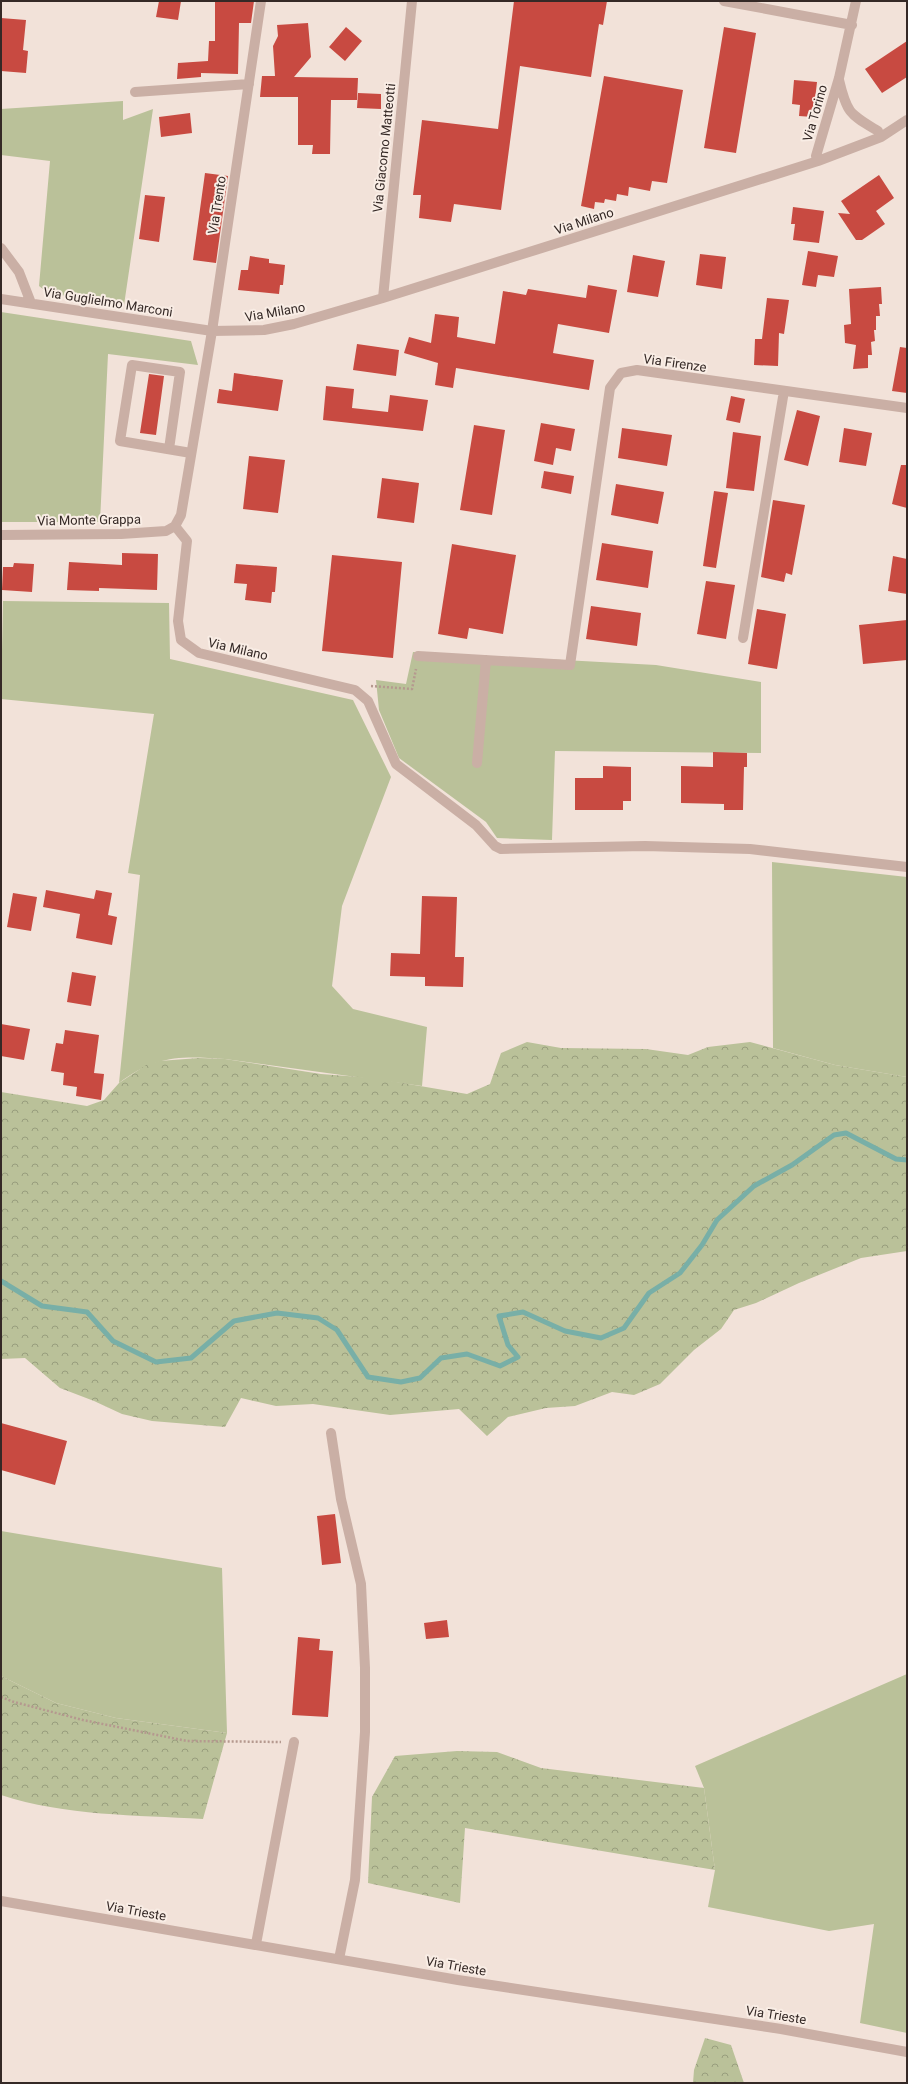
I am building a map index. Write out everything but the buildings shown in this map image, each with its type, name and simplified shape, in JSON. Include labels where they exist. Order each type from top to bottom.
[{"type":"street","name":"Via Trento","points":[[212,331],[262,1]]},
{"type":"street","name":"Via Giacomo Matteotti","points":[[383,298],[412,1]]},
{"type":"street","points":[[724,1],[852,25]]},
{"type":"street","name":"Via Torino","points":[[816,156],[839,78],[852,25],[856,1]]},
{"type":"street","name":"Via Torino","points":[[839,78],[844,100],[852,116],[878,131]]},
{"type":"street","points":[[135,92],[249,84]]},
{"type":"street","name":"Via Milano","points":[[798,166],[816,156],[906,121]]},
{"type":"street","name":"Via Milano","points":[[212,331],[264,330],[294,324],[383,298],[856,147],[881,137],[906,121]]},
{"type":"street","points":[[1,248],[19,272],[30,303]]},
{"type":"street","name":"Via Guglielmo Marconi","points":[[1,299],[212,331]]},
{"type":"street","points":[[175,526],[181,515],[212,331]]},
{"type":"street","points":[[168,449],[180,372],[132,365],[120,442],[191,453]]},
{"type":"street","name":"Via Firenze","points":[[486,660],[570,665],[610,388],[621,373],[637,370],[907,408]]},
{"type":"street","points":[[743,638],[784,391]]},
{"type":"street","name":"Via Milano","points":[[175,526],[188,541],[178,621],[181,640],[199,653],[355,690]]},
{"type":"street","name":"Via Monte Grappa","points":[[1,535],[121,534],[166,531],[175,526]]},
{"type":"street","points":[[418,656],[486,660],[477,763]]},
{"type":"street","points":[[355,690],[368,701],[396,764],[476,825],[495,846],[501,849],[645,846],[750,849],[907,867]]},
{"type":"street","points":[[331,1433],[341,1499],[361,1584],[365,1668],[365,1732],[355,1880],[339,1959]]},
{"type":"street","points":[[256,1944],[294,1742]]},
{"type":"street","name":"Via Trieste","points":[[1,1901],[458,1980],[781,2029],[907,2052]]},
{"type":"path","points":[[355,690],[374,685],[412,688],[418,656]]},
{"type":"path","points":[[1,1697],[14,1702],[83,1720],[187,1741],[294,1742]]},
{"type":"green space","points":[[123,101],[123,120],[153,109],[124,305],[48,293],[39,286],[50,161],[1,155],[1,109]]},
{"type":"green space","points":[[1,312],[191,341],[198,365],[108,354],[100,522],[1,522]]},
{"type":"green space","points":[[3,601],[169,603],[170,659],[353,700],[391,777],[342,906],[332,986],[353,1009],[427,1027],[422,1086],[225,1059],[195,1058],[169,1059],[157,1062],[132,1074],[119,1083],[140,875],[128,873],[154,714],[1,699]]},
{"type":"green space","points":[[413,652],[656,665],[761,682],[761,753],[555,751],[552,840],[497,838],[486,822],[399,758],[379,710],[376,680],[406,684]]},
{"type":"green space","points":[[772,862],[907,877],[907,1077],[835,1065],[773,1048]]},
{"type":"green space","points":[[527,1042],[561,1048],[646,1049],[688,1055],[708,1047],[750,1042],[835,1065],[907,1077],[907,1251],[861,1258],[799,1283],[756,1303],[734,1310],[721,1329],[694,1350],[660,1384],[634,1395],[612,1392],[575,1406],[546,1408],[508,1417],[487,1436],[459,1409],[390,1415],[313,1404],[276,1406],[241,1398],[225,1427],[152,1421],[122,1414],[60,1388],[25,1358],[1,1359],[1,1092],[87,1106],[104,1100],[119,1083],[146,1065],[159,1061],[199,1058],[225,1059],[321,1074],[373,1078],[467,1094],[490,1084],[501,1053]]},
{"type":"green space","points":[[1,1531],[222,1568],[227,1733],[116,1718],[56,1703],[1,1676]]},
{"type":"green space","points":[[907,1674],[907,2033],[860,2023],[874,1924],[829,1931],[708,1907],[715,1870],[704,1788],[695,1766]]},
{"type":"green space","points":[[1,1676],[56,1703],[116,1718],[227,1733],[203,1819],[75,1811],[25,1802],[1,1795]]},
{"type":"green space","points":[[457,1751],[497,1752],[541,1768],[704,1788],[715,1870],[465,1828],[460,1903],[368,1883],[372,1797],[395,1756]]},
{"type":"green space","points":[[705,2038],[731,2045],[744,2083],[693,2083],[694,2070]]},
{"type":"waterway","points":[[1,1281],[42,1306],[87,1312],[113,1341],[156,1362],[191,1358],[234,1321],[277,1313],[318,1318],[337,1330],[368,1377],[401,1382],[420,1378],[441,1358],[467,1354],[500,1366],[518,1357],[508,1345],[499,1316],[523,1312],[565,1331],[601,1338],[624,1328],[649,1293],[680,1273],[702,1245],[717,1220],[754,1186],[792,1165],[834,1135],[846,1133],[896,1159],[907,1160]]}]
